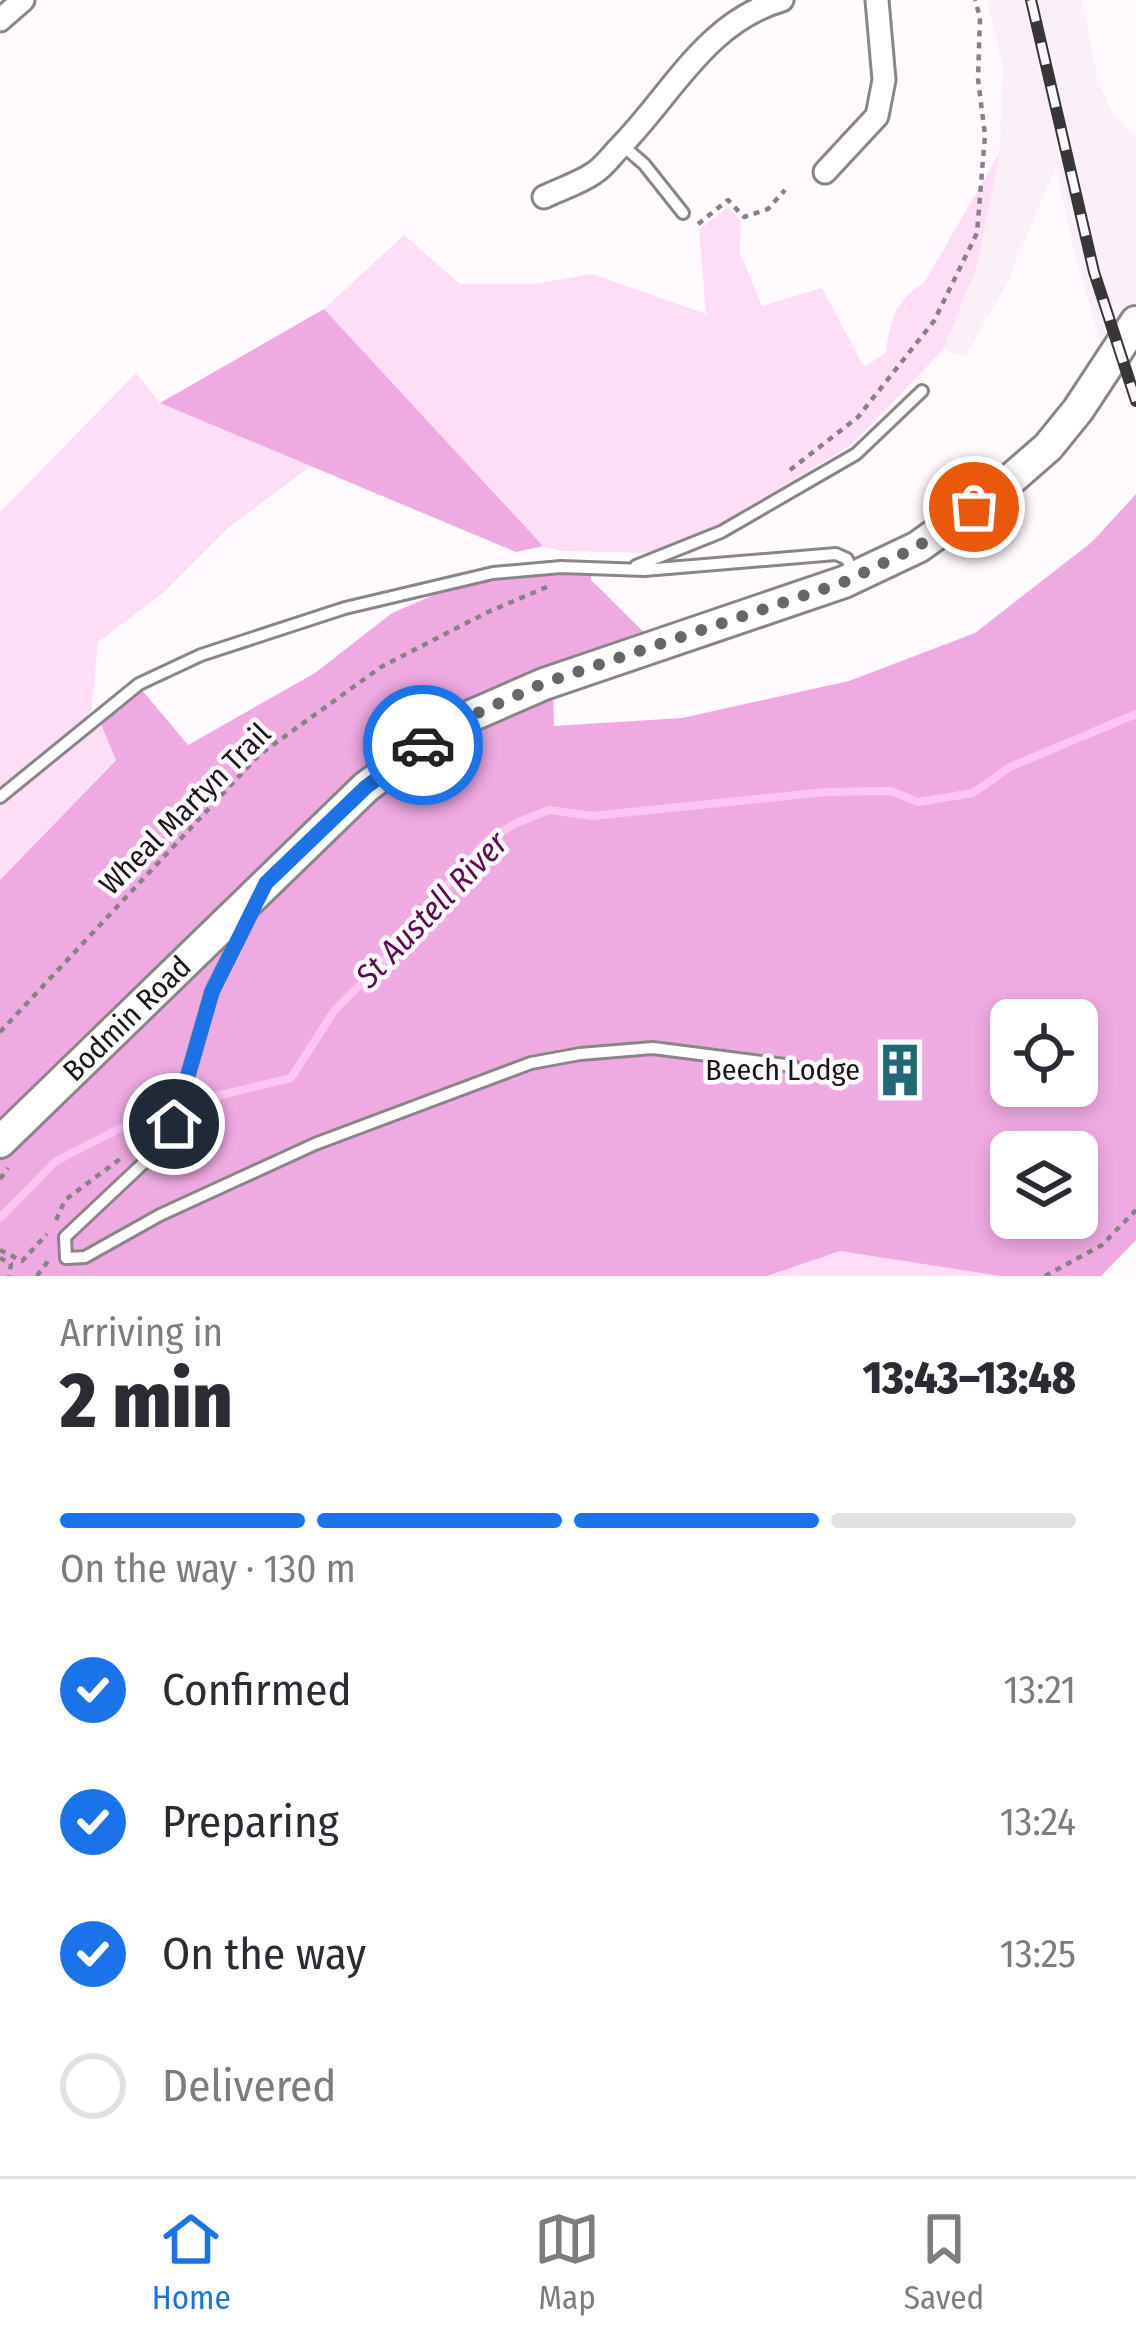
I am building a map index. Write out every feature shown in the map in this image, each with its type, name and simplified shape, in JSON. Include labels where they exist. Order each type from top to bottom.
[{"type":"main road","name":"Bodmin Road","points":[[6,1153],[266,883],[366,787],[451,725],[544,683],[854,577],[917,547],[1002,488],[1048,447],[1136,322]]},
{"type":"street","points":[[0,20],[23,0]]},
{"type":"street","points":[[544,196],[595,173],[688,63],[725,28],[761,6],[782,0]]},
{"type":"street","points":[[825,172],[878,116],[884,80],[877,0]]},
{"type":"lane","points":[[622,145],[644,164],[683,213]]},
{"type":"lane","points":[[630,569],[721,532],[856,454],[922,391]]},
{"type":"lane","points":[[0,797],[140,684],[201,656],[345,608],[493,573],[561,567],[630,569],[836,554],[847,560],[854,577]]},
{"type":"lane","points":[[266,883],[212,992],[174,1124],[151,1156],[65,1238],[66,1258],[85,1257],[160,1215],[316,1144],[531,1064],[653,1048],[793,1066]]},
{"type":"path","points":[[784,474],[858,417],[934,322],[976,233],[985,135],[978,79],[980,17],[975,0]]},
{"type":"path","points":[[698,224],[728,200],[744,218],[768,209],[785,190]]},
{"type":"path","name":"Wheal Martyn Trail","points":[[0,1032],[259,755],[381,667],[488,612]]},
{"type":"path","points":[[0,1179],[6,1153]]},
{"type":"path","points":[[1045,1276],[1102,1245],[1136,1210]]},
{"type":"path","points":[[0,1258],[11,1264],[9,1276]]},
{"type":"shaded area","points":[[987,0],[1082,0],[1099,84],[1111,110],[1136,138],[1136,310],[1102,348],[1056,167],[1006,285],[965,356],[943,350],[977,266],[1000,152],[1002,64]]},
{"type":"shaded area","points":[[1000,152],[977,266],[943,350],[850,446],[723,522],[655,553],[562,551],[543,546],[324,309],[404,235],[460,284],[535,284],[592,274],[706,314],[699,230],[728,207],[741,222],[740,253],[762,306],[822,288],[864,367],[886,353],[896,312],[924,283]]},
{"type":"shaded area","points":[[324,309],[543,546],[516,552],[160,403]]},
{"type":"shaded area","points":[[136,373],[160,403],[311,466],[229,527],[163,593],[98,642],[91,716],[0,789],[0,512]]},
{"type":"shaded area","points":[[1136,494],[1136,1240],[1101,1276],[1000,1276],[840,1251],[767,1276],[0,1276],[0,880],[116,760],[97,715],[136,683],[188,745],[315,673],[392,613],[496,568],[592,563],[591,580],[660,648],[553,685],[554,726],[682,718],[849,681],[975,633],[1092,542]]},
{"type":"shaded area","points":[[97,715],[116,759],[0,880],[0,805]]},
{"type":"shaded area","points":[[840,1251],[1000,1276],[767,1276]]},
{"type":"waterway","name":"St Austell River","points":[[0,1218],[56,1161],[125,1126],[192,1102],[291,1078],[334,1011],[410,934],[487,841],[514,824],[549,810],[592,816],[826,792],[891,791],[918,802],[973,793],[1010,767],[1136,714]]},
{"type":"railway","points":[[1031,0],[1094,272],[1136,401]]},
{"type":"way so far","points":[[423,745],[451,725],[544,683],[844,582],[917,547],[974,507]]},
{"type":"place","name":"Beech Lodge","points":[[900,1070]]},
{"type":"route","points":[[174,1124],[212,992],[266,883],[366,787],[423,745]]}]
